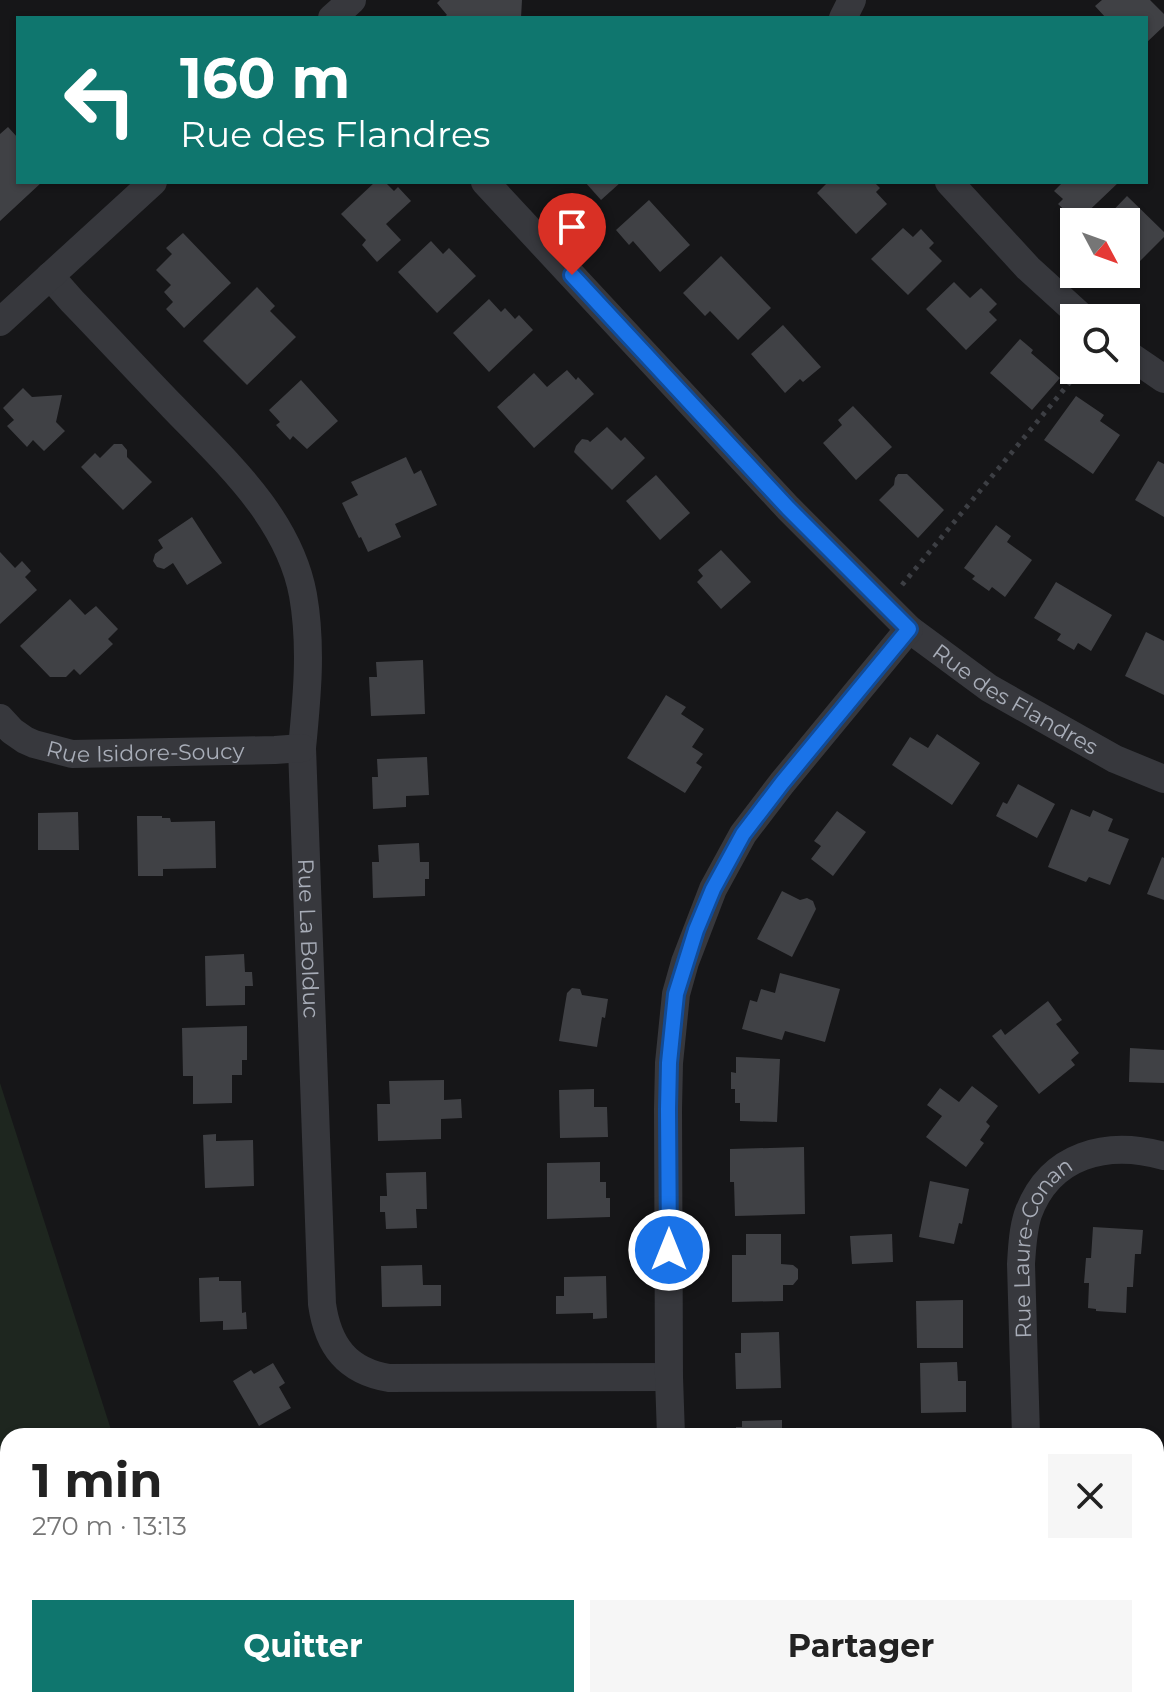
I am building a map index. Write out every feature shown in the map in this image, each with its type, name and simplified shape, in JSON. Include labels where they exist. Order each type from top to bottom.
[{"type":"street","points":[[317,0],[330,16]]},
{"type":"street","points":[[334,16],[352,0]]},
{"type":"street","points":[[0,322],[151,184]]},
{"type":"street","name":"Rue des Flandres","points":[[487,184],[788,508],[909,629],[989,688],[1115,759],[1164,779]]},
{"type":"street","points":[[951,184],[1028,268],[1068,304]]},
{"type":"street","name":"Rue La Bolduc","points":[[50,276],[239,475],[283,539],[303,593],[309,665],[302,748],[322,1304],[324,1321],[340,1354],[372,1375],[389,1378],[669,1377]]},
{"type":"street","points":[[1140,363],[1164,379]]},
{"type":"street","points":[[671,1428],[669,1063],[676,994],[685,962],[713,889],[743,834],[909,629]]},
{"type":"street","name":"Rue Isidore-Soucy","points":[[0,718],[25,740],[72,754],[302,748]]},
{"type":"street","name":"Rue Laure-Conan","points":[[1026,1428],[1021,1264],[1027,1217],[1036,1196],[1052,1176],[1070,1161],[1093,1152],[1122,1148],[1164,1156]]},
{"type":"path","points":[[886,606],[1068,384]]},
{"type":"shaded area","points":[[0,1083],[110,1428],[0,1428]]},
{"type":"building","points":[[440,0],[522,0],[521,16],[446,16],[437,3]]},
{"type":"building","points":[[1102,0],[1150,0],[1164,14],[1164,26],[1148,41],[1148,16],[1104,16],[1095,6]]},
{"type":"building","points":[[8,127],[16,136],[16,184],[40,184],[0,221],[0,134]]},
{"type":"building","points":[[373,184],[387,184],[394,191],[398,187],[411,201],[386,224],[401,240],[377,262],[362,245],[366,240],[341,214]]},
{"type":"building","points":[[587,184],[619,184],[601,200]]},
{"type":"building","points":[[826,184],[876,184],[880,188],[876,192],[887,204],[856,234],[817,193]]},
{"type":"building","points":[[1061,184],[1117,184],[1092,208],[1062,208],[1058,204],[1063,199],[1054,191]]},
{"type":"building","points":[[1127,196],[1139,208],[1115,208]]},
{"type":"building","points":[[649,200],[690,245],[660,272],[633,241],[629,245],[616,230]]},
{"type":"building","points":[[1140,209],[1164,232],[1164,237],[1140,261]]},
{"type":"building","points":[[903,228],[913,237],[921,229],[934,243],[929,248],[942,261],[908,295],[871,259]]},
{"type":"building","points":[[183,233],[231,283],[184,328],[166,309],[173,302],[164,292],[171,285],[156,270],[172,254],[166,248]]},
{"type":"building","points":[[431,241],[443,254],[449,248],[476,276],[437,313],[398,272]]},
{"type":"building","points":[[721,256],[771,308],[738,340],[710,311],[705,316],[683,293]]},
{"type":"building","points":[[954,282],[970,298],[981,288],[997,304],[989,312],[997,320],[966,350],[926,309]]},
{"type":"building","points":[[257,287],[275,306],[270,311],[296,337],[247,385],[203,341]]},
{"type":"building","points":[[489,299],[501,312],[505,308],[515,319],[519,315],[533,330],[489,372],[453,333]]},
{"type":"building","points":[[783,325],[821,367],[803,382],[800,379],[785,393],[751,354]]},
{"type":"building","points":[[1020,339],[1060,378],[1032,410],[990,373]]},
{"type":"building","points":[[567,370],[594,394],[534,448],[497,407],[534,373],[547,387]]},
{"type":"building","points":[[301,380],[338,421],[307,449],[293,436],[290,440],[276,425],[280,422],[269,410]]},
{"type":"building","points":[[23,388],[32,397],[62,395],[56,422],[65,431],[44,451],[33,440],[27,447],[7,426],[14,420],[3,408]]},
{"type":"building","points":[[1076,396],[1104,415],[1100,421],[1120,435],[1093,474],[1044,440]]},
{"type":"building","points":[[853,406],[892,447],[856,480],[823,443],[842,425],[838,420]]},
{"type":"building","points":[[607,427],[621,441],[625,437],[645,458],[612,490],[574,452],[582,439],[590,442]]},
{"type":"building","points":[[114,444],[122,444],[127,450],[127,457],[152,482],[123,510],[81,467],[95,453],[100,458]]},
{"type":"building","points":[[406,457],[414,474],[421,470],[437,505],[395,524],[401,537],[368,552],[342,503],[358,495],[351,482]]},
{"type":"building","points":[[1158,461],[1164,464],[1164,517],[1135,500]]},
{"type":"building","points":[[898,474],[907,474],[944,510],[918,538],[879,500],[894,485]]},
{"type":"building","points":[[656,475],[690,513],[660,540],[626,501]]},
{"type":"building","points":[[192,517],[222,563],[187,585],[173,563],[164,569],[157,567],[153,561],[155,554],[163,548],[158,540]]},
{"type":"building","points":[[996,525],[1011,536],[1007,542],[1032,560],[1005,597],[992,587],[989,591],[972,579],[975,576],[964,568]]},
{"type":"building","points":[[721,550],[751,582],[721,609],[697,582],[703,576],[698,570]]},
{"type":"building","points":[[0,552],[15,568],[22,561],[31,571],[25,577],[37,590],[0,624]]},
{"type":"building","points":[[1056,582],[1112,615],[1091,651],[1078,643],[1074,650],[1057,640],[1061,634],[1034,618]]},
{"type":"building","points":[[70,599],[85,615],[96,606],[118,629],[108,639],[113,644],[80,675],[74,669],[66,677],[50,677],[20,646]]},
{"type":"building","points":[[1146,632],[1164,641],[1164,695],[1125,676]]},
{"type":"building","points":[[423,660],[425,714],[371,716],[369,677],[377,677],[376,662]]},
{"type":"building","points":[[666,695],[686,707],[681,714],[704,729],[692,747],[703,754],[696,763],[702,767],[685,793],[627,758]]},
{"type":"building","points":[[937,734],[980,763],[952,805],[892,765],[910,737],[928,748]]},
{"type":"building","points":[[427,757],[429,795],[406,796],[406,807],[373,809],[372,777],[378,777],[377,759]]},
{"type":"building","points":[[1018,784],[1055,804],[1037,838],[996,816]]},
{"type":"building","points":[[1071,809],[1090,817],[1093,810],[1113,819],[1108,831],[1129,839],[1110,885],[1089,877],[1086,882],[1048,867]]},
{"type":"building","points":[[837,811],[866,832],[833,876],[811,859],[821,846],[814,841]]},
{"type":"building","points":[[78,812],[79,850],[38,850],[38,813]]},
{"type":"building","points":[[137,816],[162,816],[170,818],[171,822],[215,821],[216,868],[163,869],[163,876],[138,876]]},
{"type":"building","points":[[419,843],[420,862],[429,862],[425,896],[373,898],[372,862],[379,862],[378,845]]},
{"type":"building","points":[[1164,858],[1164,900],[1147,894]]},
{"type":"building","points":[[782,891],[800,900],[807,898],[813,901],[816,909],[792,957],[757,939]]},
{"type":"building","points":[[244,954],[245,972],[252,972],[253,986],[245,986],[245,1005],[206,1006],[205,956]]},
{"type":"building","points":[[780,973],[840,989],[825,1042],[785,1031],[782,1040],[742,1029],[750,1000],[757,1002],[761,989],[775,993]]},
{"type":"building","points":[[572,988],[580,989],[582,995],[608,999],[597,1047],[559,1041],[567,993]]},
{"type":"building","points":[[1048,1001],[1062,1020],[1056,1024],[1079,1053],[1071,1060],[1075,1065],[1039,1094],[992,1036],[1001,1029],[1005,1035]]},
{"type":"building","points":[[247,1026],[247,1060],[242,1060],[242,1075],[232,1075],[232,1103],[193,1104],[193,1076],[183,1076],[182,1028]]},
{"type":"building","points":[[1130,1048],[1164,1050],[1164,1083],[1129,1082]]},
{"type":"building","points":[[736,1057],[780,1059],[777,1122],[740,1121],[740,1103],[735,1103],[735,1089],[731,1089],[731,1072],[736,1073]]},
{"type":"building","points":[[444,1080],[444,1100],[461,1099],[462,1118],[441,1119],[441,1139],[378,1141],[377,1104],[390,1104],[389,1081]]},
{"type":"building","points":[[972,1086],[998,1106],[986,1122],[990,1126],[980,1140],[984,1143],[966,1167],[926,1137],[942,1116],[927,1105],[940,1088],[959,1102]]},
{"type":"building","points":[[594,1089],[594,1107],[607,1107],[608,1137],[560,1138],[559,1090]]},
{"type":"building","points":[[216,1134],[216,1141],[253,1140],[254,1186],[205,1188],[203,1135]]},
{"type":"building","points":[[804,1147],[805,1214],[735,1216],[734,1182],[730,1182],[730,1149]]},
{"type":"building","points":[[600,1162],[600,1182],[606,1182],[610,1217],[547,1219],[547,1163]]},
{"type":"building","points":[[426,1172],[427,1209],[416,1209],[417,1228],[386,1229],[385,1212],[380,1212],[380,1196],[387,1196],[386,1173]]},
{"type":"building","points":[[930,1181],[969,1189],[962,1224],[959,1223],[954,1244],[919,1237]]},
{"type":"building","points":[[1093,1227],[1143,1230],[1141,1254],[1135,1254],[1133,1287],[1127,1287],[1126,1313],[1088,1308],[1089,1283],[1084,1283],[1086,1258],[1091,1258]]},
{"type":"building","points":[[746,1234],[781,1234],[781,1264],[793,1265],[798,1269],[798,1279],[793,1285],[783,1285],[783,1301],[732,1302],[732,1255],[746,1255]]},
{"type":"building","points":[[892,1234],[893,1262],[852,1264],[850,1236]]},
{"type":"building","points":[[422,1265],[423,1285],[441,1285],[441,1306],[382,1307],[381,1266]]},
{"type":"building","points":[[606,1276],[607,1318],[593,1319],[593,1313],[556,1314],[556,1296],[564,1296],[564,1277]]},
{"type":"building","points":[[219,1277],[219,1281],[241,1281],[242,1313],[246,1312],[247,1329],[223,1330],[223,1321],[200,1322],[199,1278]]},
{"type":"building","points":[[963,1300],[963,1348],[917,1348],[916,1301]]},
{"type":"building","points":[[779,1332],[781,1388],[736,1389],[735,1353],[741,1353],[741,1333]]},
{"type":"building","points":[[957,1362],[958,1381],[966,1381],[966,1412],[921,1413],[920,1363]]},
{"type":"building","points":[[273,1363],[285,1383],[279,1387],[291,1408],[259,1426],[233,1381],[251,1370],[254,1374]]},
{"type":"building","points":[[782,1420],[782,1428],[736,1428],[742,1427],[742,1421]]},
{"type":"route","points":[[572,275],[788,508],[909,629],[743,834],[713,889],[696,930],[676,994],[669,1063],[669,1250]]}]
